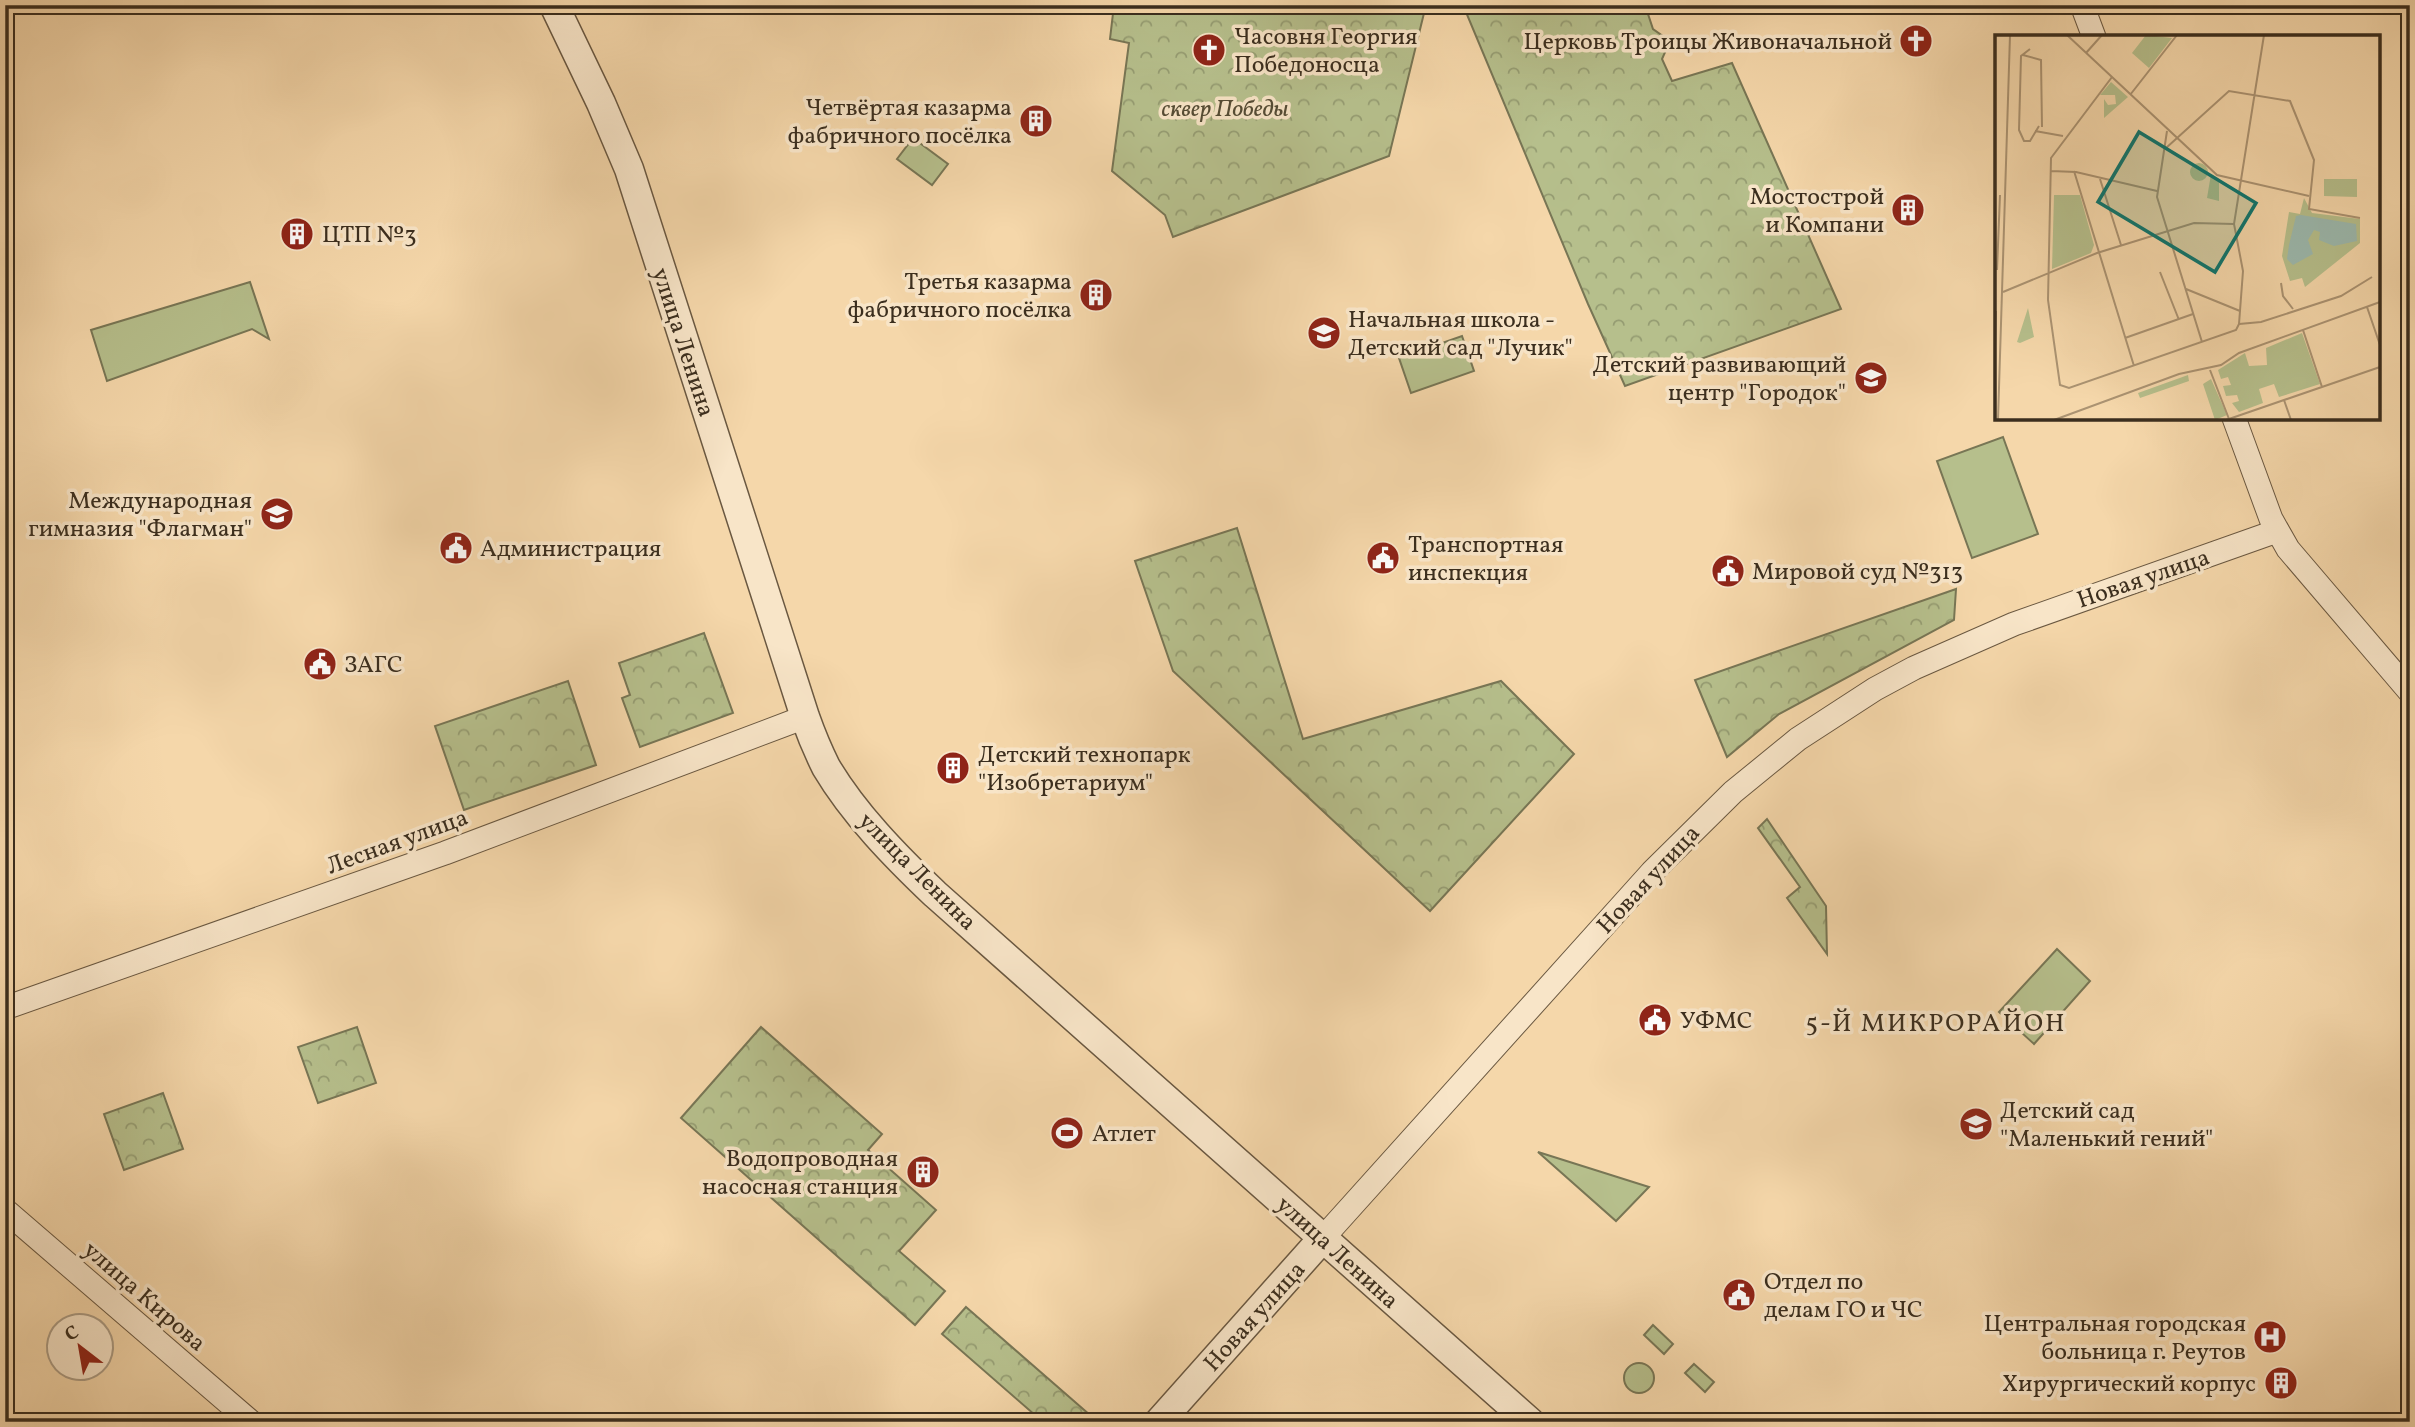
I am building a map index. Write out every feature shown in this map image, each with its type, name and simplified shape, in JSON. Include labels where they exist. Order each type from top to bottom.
[{"type":"street","name":"улица Ленина","points":[[554,5],[629,169],[805,717],[825,764],[839,786],[912,872],[1530,1422]]},
{"type":"street","points":[[2084,6],[2093,35]]},
{"type":"street","points":[[2235,420],[2277,531],[2288,549],[2410,692]]},
{"type":"street","name":"Новая улица","points":[[1159,1422],[1652,872],[1733,793],[1798,739],[1875,689],[1914,668],[2014,624],[2277,531]]},
{"type":"street","name":"Лесная улица","points":[[5,1008],[445,853],[805,717]]},
{"type":"street","name":"улица Кирова","points":[[5,1210],[251,1422]]},
{"type":"green space","name":"сквер Победы","points":[[1114,5],[1426,5],[1389,156],[1173,237],[1165,215],[1112,171],[1129,43],[1110,39]]},
{"type":"green space","points":[[1463,5],[1645,5],[1653,29],[1670,41],[1662,59],[1672,81],[1732,63],[1841,309],[1625,386]]},
{"type":"green space","points":[[913,138],[948,164],[932,185],[897,159]]},
{"type":"green space","points":[[250,282],[269,339],[252,329],[107,381],[91,330]]},
{"type":"green space","points":[[1462,336],[1474,371],[1411,393],[1399,358]]},
{"type":"green space","points":[[2003,437],[2038,534],[1972,558],[1937,461]]},
{"type":"green space","points":[[1237,528],[1303,739],[1501,681],[1574,754],[1430,911],[1173,671],[1135,561]]},
{"type":"green space","points":[[1956,589],[1954,620],[1779,714],[1727,757],[1695,680]]},
{"type":"green space","points":[[704,633],[733,713],[640,747],[622,698],[630,695],[619,663]]},
{"type":"green space","points":[[568,681],[596,765],[464,810],[435,726]]},
{"type":"green space","points":[[1767,819],[1826,906],[1827,954],[1787,898],[1800,887],[1758,828]]},
{"type":"green space","points":[[2057,949],[2090,981],[2034,1044],[1999,1012]]},
{"type":"green space","points":[[357,1027],[376,1083],[318,1103],[298,1047]]},
{"type":"green space","points":[[761,1027],[882,1134],[868,1150],[936,1210],[899,1251],[945,1291],[915,1325],[681,1118]]},
{"type":"green space","points":[[163,1093],[183,1149],[124,1170],[104,1114]]},
{"type":"green space","points":[[1538,1152],[1649,1187],[1616,1221]]},
{"type":"green space","points":[[966,1307],[1098,1422],[1043,1422],[942,1334]]},
{"type":"green space","points":[[1653,1325],[1673,1344],[1664,1354],[1644,1335]]},
{"type":"green space","points":[[1639,1363],[1650,1367],[1654,1378],[1650,1389],[1639,1393],[1628,1389],[1624,1378],[1628,1367]]},
{"type":"green space","points":[[1694,1364],[1714,1382],[1705,1392],[1685,1373]]},
{"type":"place","name":"Церковь Троицы Живоначальной","points":[[1916,41]]},
{"type":"place","name":"Часовня Георгия Победоносца","points":[[1209,50]]},
{"type":"place","name":"Четвёртая казарма фабричного посёлка","points":[[1036,121]]},
{"type":"place","name":"Мостострой и Компани","points":[[1908,210]]},
{"type":"place","name":"ЦТП №3","points":[[297,234]]},
{"type":"place","name":"Третья казарма фабричного посёлка","points":[[1096,295]]},
{"type":"place","name":"Начальная школа - Детский сад \"Лучик\"","points":[[1324,333]]},
{"type":"place","name":"Детский развивающий центр \"Городок\"","points":[[1871,378]]},
{"type":"place","name":"Международная гимназия \"Флагман\"","points":[[277,514]]},
{"type":"place","name":"Администрация","points":[[456,548]]},
{"type":"place","name":"Транспортная инспекция","points":[[1383,558]]},
{"type":"place","name":"Мировой суд №313","points":[[1728,571]]},
{"type":"place","name":"ЗАГС","points":[[320,664]]},
{"type":"place","name":"Детский технопарк \"Изобретариум\"","points":[[953,768]]},
{"type":"place","name":"УФМС","points":[[1655,1020]]},
{"type":"place","name":"Детский сад \"Маленький гений\"","points":[[1976,1124]]},
{"type":"place","name":"Атлет","points":[[1067,1133]]},
{"type":"place","name":"Водопроводная насосная станция","points":[[923,1172]]},
{"type":"place","name":"Отдел по делам ГО и ЧС","points":[[1739,1295]]},
{"type":"place","name":"Центральная городская больница г. Реутов","points":[[2270,1337]]},
{"type":"place","name":"Хирургический корпус","points":[[2281,1383]]},
{"type":"district","name":"5-Й МИКРОРАЙОН","points":[[1936,1022]]}]
